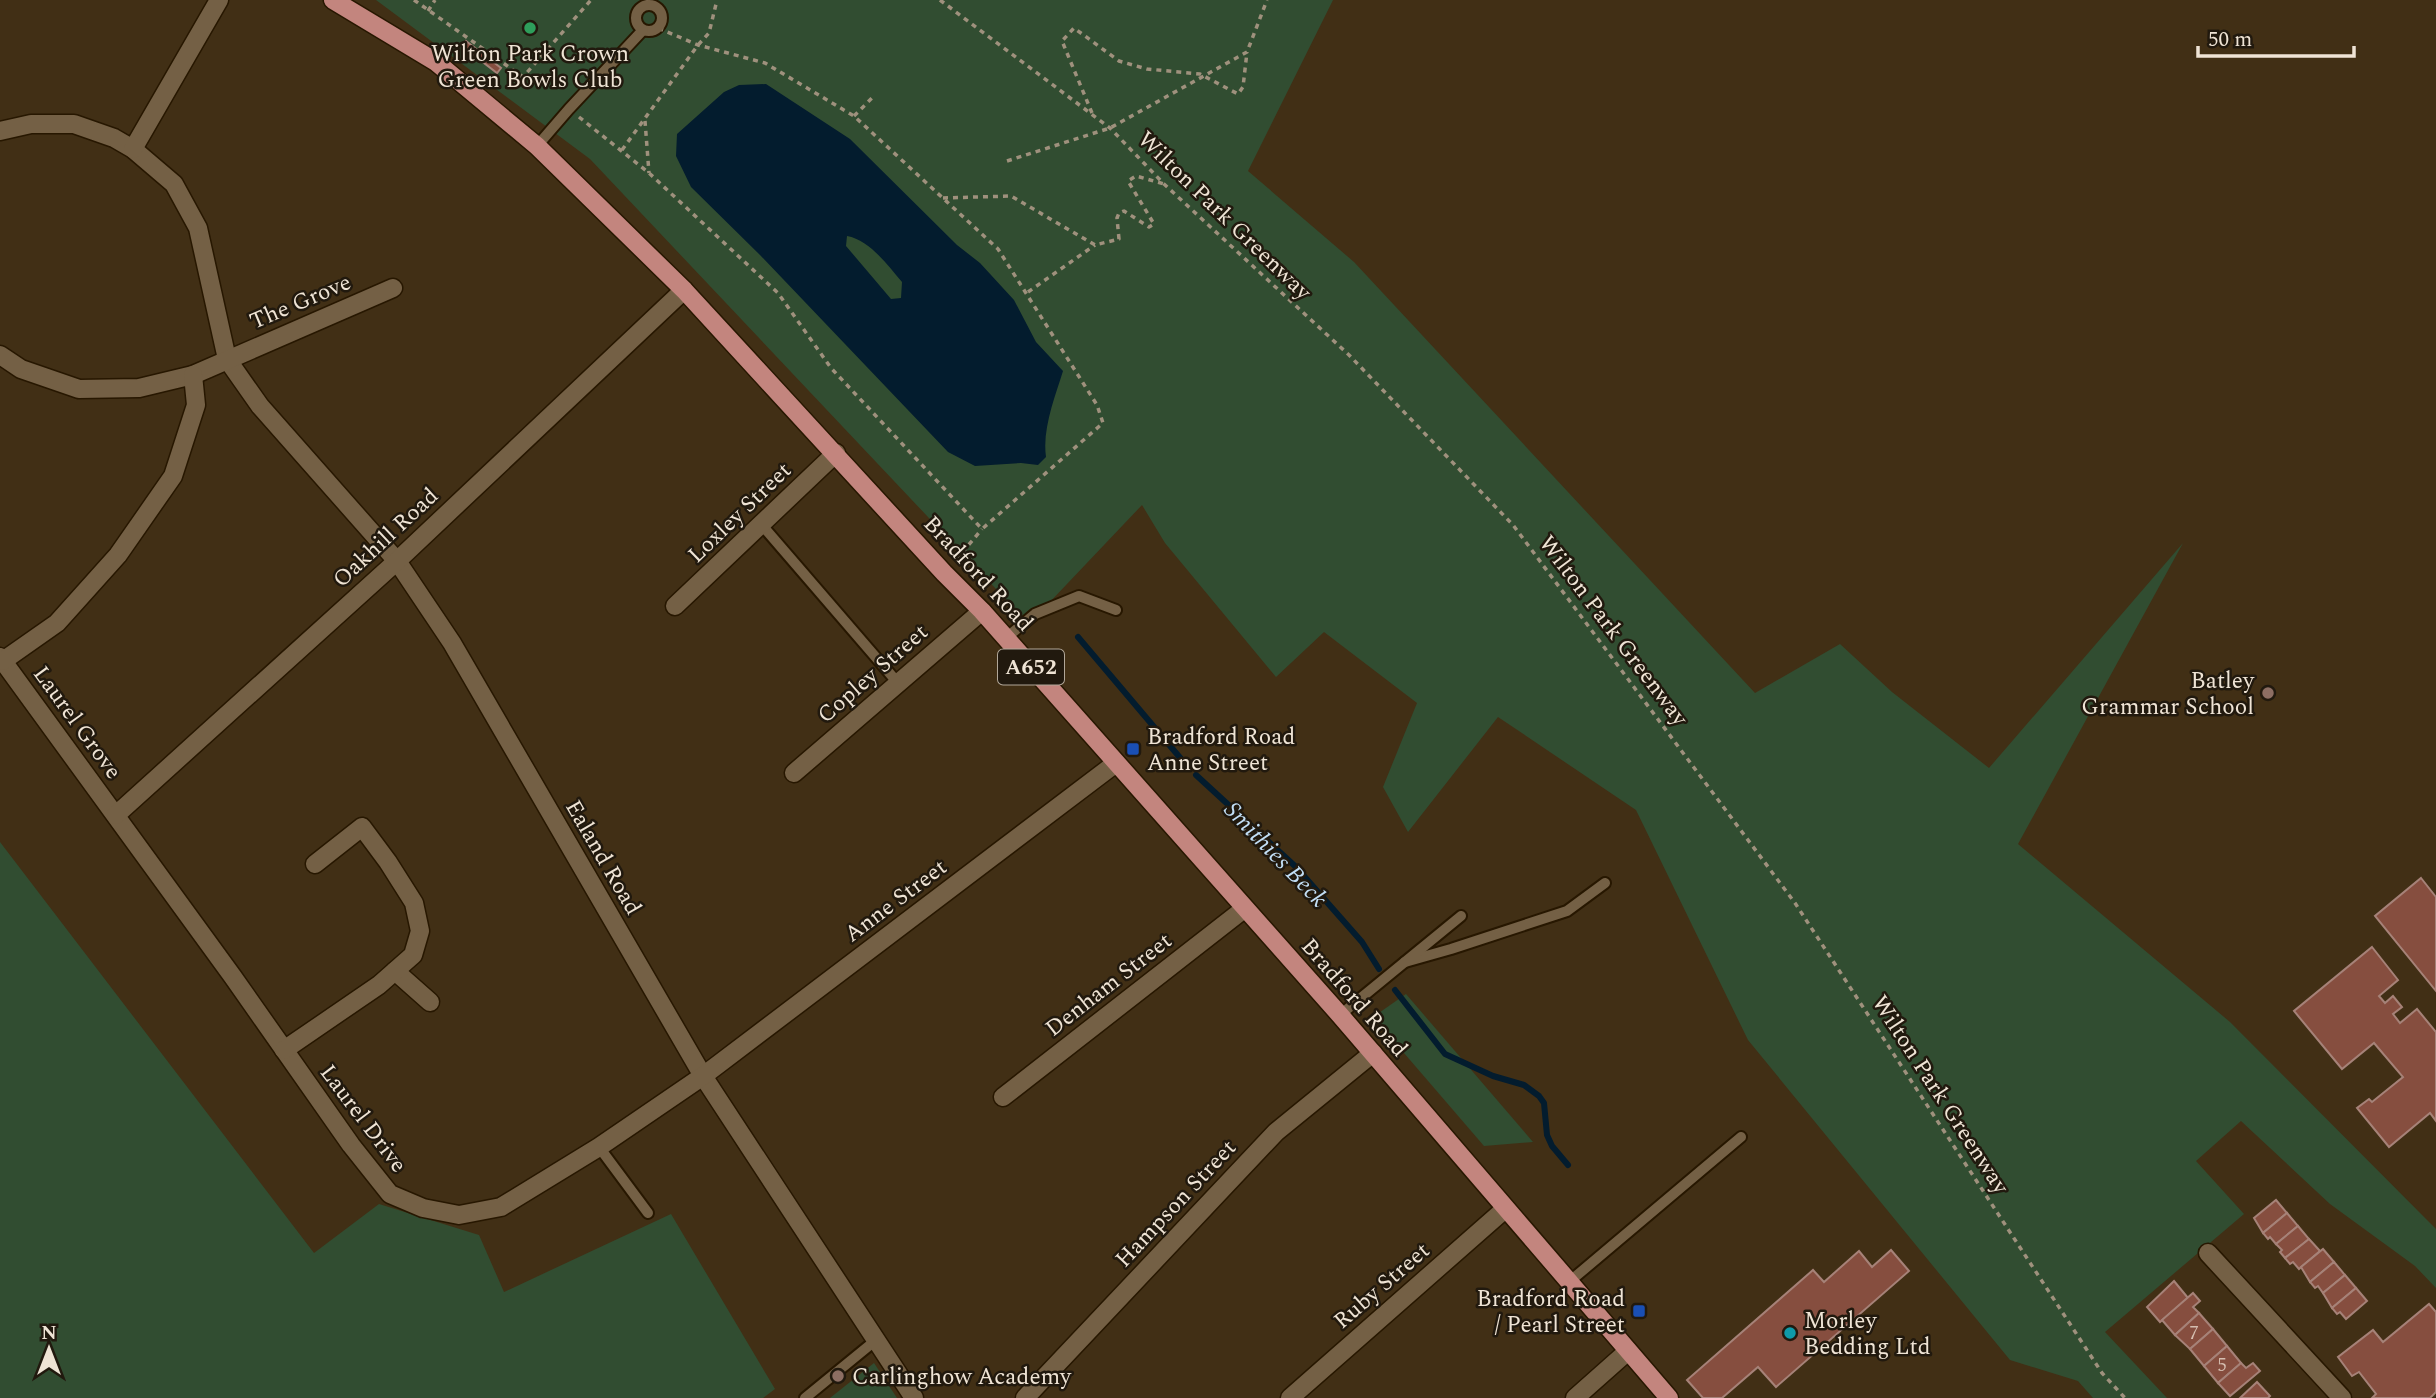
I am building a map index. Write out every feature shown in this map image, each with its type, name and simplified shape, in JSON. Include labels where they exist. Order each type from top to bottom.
[{"type":"main road","name":"Bradford Road","points":[[333,0],[436,62],[537,146],[684,290],[982,611],[1340,1015],[1669,1398]]},
{"type":"street","points":[[133,149],[219,0]]},
{"type":"street","points":[[0,131],[31,124],[74,124],[114,138],[133,149],[174,184],[198,228],[228,359]]},
{"type":"street","name":"The Grove","points":[[0,355],[21,369],[79,389],[139,388],[193,375],[393,288]]},
{"type":"street","name":"Oakhill Road","points":[[116,816],[397,561],[684,290]]},
{"type":"street","name":"Ealand Road","points":[[228,359],[260,407],[397,561],[452,643],[703,1076],[914,1398]]},
{"type":"street","points":[[1,659],[57,623],[118,555],[173,476],[196,405],[193,375]]},
{"type":"street","name":"Loxley Street","points":[[676,606],[836,453]]},
{"type":"street","name":"Copley Street","points":[[794,773],[982,611]]},
{"type":"street","name":"Laurel Grove","points":[[1,659],[116,816]]},
{"type":"street","name":"Anne Street","points":[[703,1076],[1116,763]]},
{"type":"street","name":"Laurel Drive","points":[[116,816],[351,1144],[390,1194],[424,1208],[459,1215],[501,1208],[599,1147],[703,1076]]},
{"type":"street","points":[[284,1050],[379,985],[413,955],[420,931],[414,903],[362,827],[315,864]]},
{"type":"street","name":"Denham Street","points":[[1003,1097],[1244,909]]},
{"type":"street","points":[[395,971],[430,1002]]},
{"type":"street","name":"Hampson Street","points":[[1025,1398],[1276,1132],[1373,1053]]},
{"type":"street","name":"Ruby Street","points":[[1290,1398],[1505,1209]]},
{"type":"street","points":[[2208,1253],[2342,1398]]},
{"type":"street","points":[[1575,1398],[1628,1351]]},
{"type":"lane","points":[[654,3],[662,18],[658,28],[643,30],[637,25],[636,13],[642,7],[654,3]]},
{"type":"lane","points":[[537,146],[643,30]]},
{"type":"lane","points":[[761,524],[898,684]]},
{"type":"lane","points":[[1006,638],[1035,614],[1079,596],[1116,610]]},
{"type":"lane","points":[[1405,961],[1567,911],[1605,883]]},
{"type":"lane","points":[[1340,1015],[1461,916]]},
{"type":"lane","points":[[1569,1282],[1741,1137]]},
{"type":"lane","points":[[599,1147],[648,1213]]},
{"type":"lane","points":[[804,1398],[876,1340]]},
{"type":"path","points":[[414,0],[523,77],[591,0]]},
{"type":"path","points":[[428,11],[435,0]]},
{"type":"path","points":[[622,150],[709,33],[717,0]]},
{"type":"path","name":"Wilton Park Greenway","points":[[940,0],[1110,128],[1164,184],[1349,355],[1513,525],[1795,903],[2102,1373],[2126,1398]]},
{"type":"path","points":[[1110,128],[1090,111],[1062,41],[1074,28],[1119,61],[1147,69],[1203,75],[1238,94],[1243,87],[1247,52],[1268,0]]},
{"type":"path","points":[[658,28],[698,45],[765,63],[855,116],[999,249],[1097,405],[1102,424],[982,529],[944,573]]},
{"type":"path","points":[[1007,161],[1110,128],[1247,52]]},
{"type":"path","points":[[855,116],[874,96]]},
{"type":"path","points":[[569,109],[649,173],[778,293],[831,368],[982,529]]},
{"type":"path","points":[[645,119],[649,173]]},
{"type":"path","points":[[1028,292],[1095,245],[1119,239],[1119,213],[1124,211],[1149,227],[1154,224],[1128,181],[1136,176],[1164,184]]},
{"type":"path","points":[[943,198],[1011,197],[1095,245]]},
{"type":"green space","points":[[376,0],[1333,0],[1248,171],[1354,262],[1755,693],[1840,644],[1892,692],[1989,768],[2183,543],[2018,844],[2230,1022],[2436,1229],[2436,1288],[2415,1266],[2330,1204],[2241,1121],[2196,1161],[2244,1214],[2105,1332],[2167,1398],[2093,1398],[2078,1381],[2010,1360],[1748,1040],[1636,810],[1498,717],[1408,832],[1383,787],[1417,703],[1324,632],[1276,677],[1165,543],[1142,505],[1029,624],[590,159]]},
{"type":"green space","points":[[0,842],[314,1253],[379,1204],[479,1235],[504,1292],[671,1214],[775,1389],[763,1398],[0,1398]]},
{"type":"green space","points":[[1406,994],[1533,1142],[1484,1146],[1373,1017]]},
{"type":"green space","points":[[874,1363],[897,1398],[830,1398]]},
{"type":"water","points":[[766,84],[850,139],[957,245],[980,263],[1014,300],[1036,342],[1063,371],[1048,424],[1046,457],[1038,465],[1021,463],[975,466],[948,452],[760,255],[691,187],[676,156],[677,134],[724,92],[739,85]],"holes":[[[847,236],[855,238],[878,255],[902,282],[901,298],[891,299],[846,246]]]},
{"type":"building","points":[[466,41],[501,68],[497,73],[462,46]]},
{"type":"building","points":[[2421,878],[2436,897],[2436,991],[2375,916]]},
{"type":"building","points":[[2372,947],[2398,980],[2379,996],[2385,1003],[2393,996],[2402,1007],[2393,1014],[2400,1023],[2417,1009],[2436,1032],[2436,1121],[2430,1113],[2389,1147],[2357,1108],[2369,1099],[2372,1102],[2403,1077],[2374,1043],[2342,1069],[2294,1011]]},
{"type":"building","points":[[2276,1200],[2287,1213],[2263,1233],[2254,1218]]},
{"type":"building","points":[[2287,1213],[2298,1226],[2276,1244],[2263,1233]]},
{"type":"building","points":[[2298,1226],[2309,1239],[2285,1258],[2276,1244]]},
{"type":"building","points":[[2309,1239],[2320,1251],[2299,1269],[2285,1258]]},
{"type":"building","points":[[2323,1249],[2334,1262],[2310,1282],[2301,1267]]},
{"type":"building","name":"Morley Bedding Ltd","points":[[1891,1250],[1909,1271],[1776,1387],[1758,1367],[1722,1398],[1703,1398],[1687,1380],[1813,1270],[1824,1282],[1859,1251],[1872,1267]]},
{"type":"building","points":[[2334,1262],[2345,1275],[2323,1293],[2318,1286],[2315,1288],[2310,1282]]},
{"type":"building","points":[[2345,1275],[2356,1288],[2332,1308],[2323,1293]]},
{"type":"building","points":[[2174,1281],[2188,1298],[2160,1322],[2147,1307]]},
{"type":"building","points":[[2356,1288],[2367,1301],[2346,1319],[2332,1308]]},
{"type":"building","points":[[2193,1293],[2200,1301],[2193,1307],[2199,1313],[2175,1335],[2162,1320]]},
{"type":"building","points":[[2429,1304],[2436,1312],[2436,1392],[2430,1398],[2372,1398],[2376,1394],[2359,1372],[2352,1376],[2338,1357],[2373,1330],[2383,1342]]},
{"type":"building","points":[[2199,1313],[2213,1329],[2190,1349],[2175,1335]]},
{"type":"building","points":[[2213,1329],[2227,1346],[2204,1366],[2190,1349]]},
{"type":"building","points":[[2227,1346],[2241,1363],[2218,1383],[2204,1366]]},
{"type":"building","points":[[2241,1363],[2246,1368],[2253,1363],[2260,1371],[2230,1396],[2218,1383]]},
{"type":"building","points":[[2257,1382],[2270,1396],[2268,1398],[2240,1398]]},
{"type":"waterway","name":"Smithies Beck","points":[[1078,637],[1182,760]]},
{"type":"waterway","name":"Smithies Beck","points":[[1196,775],[1296,867],[1362,942],[1379,969]]},
{"type":"waterway","points":[[1395,990],[1445,1054],[1493,1076],[1524,1085],[1539,1096],[1544,1103],[1547,1135],[1552,1146],[1568,1165]]},
{"type":"place","name":"Wilton Park Crown Green Bowls Club","points":[[530,28]]},
{"type":"place","name":"Batley Grammar School","points":[[2268,693]]},
{"type":"place","name":"Bradford Road Anne Street","points":[[1133,749]]},
{"type":"place","name":"Bradford Road / Pearl Street","points":[[1639,1311]]},
{"type":"place","name":"Morley Bedding Ltd","points":[[1790,1333]]},
{"type":"place","name":"Carlinghow Academy","points":[[838,1376]]}]
